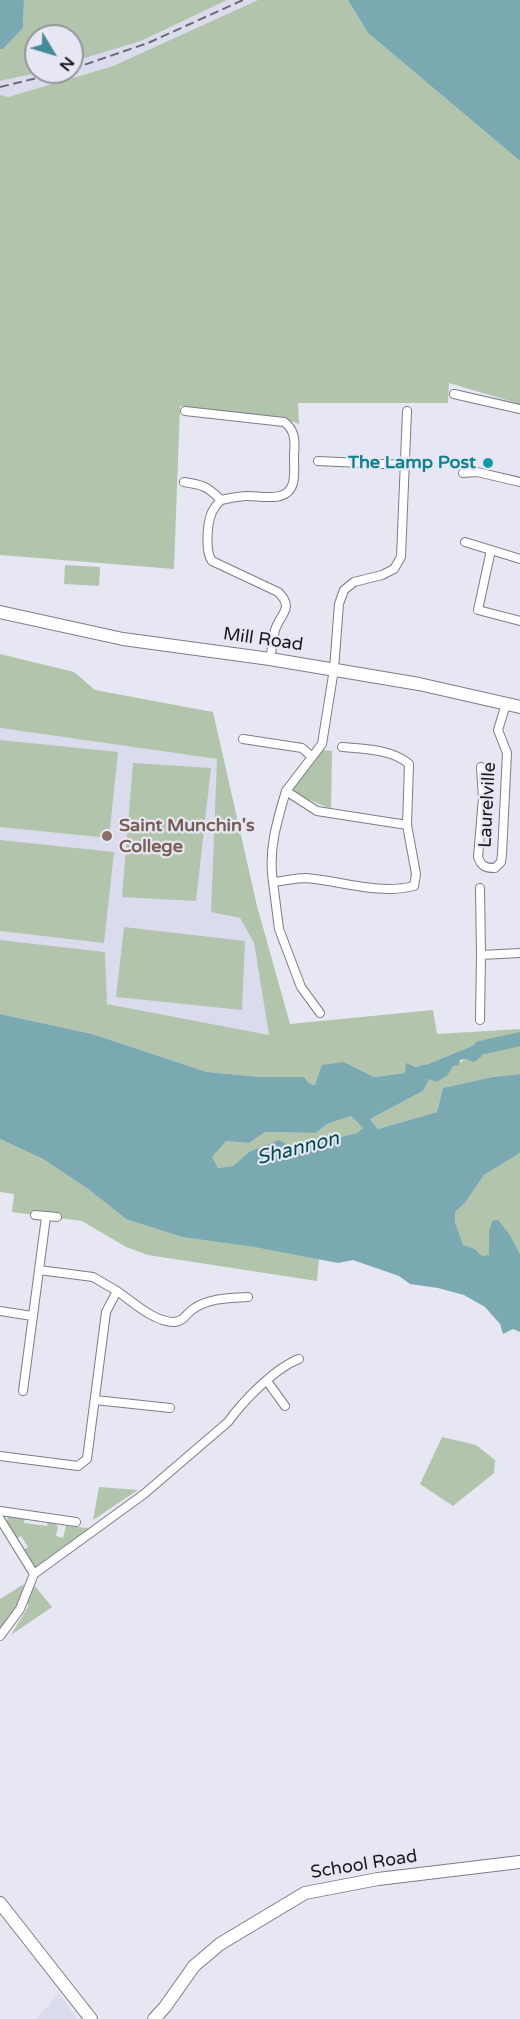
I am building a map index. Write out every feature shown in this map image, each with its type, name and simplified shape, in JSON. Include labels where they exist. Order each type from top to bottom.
[{"type":"street","points":[[454,394],[520,409]]},
{"type":"street","points":[[185,411],[284,422],[290,426],[293,433],[295,441],[293,485],[288,491],[275,498],[247,496],[221,500],[210,515],[209,557],[216,564],[278,592],[284,597],[286,611],[275,632],[270,659]]},
{"type":"street","points":[[320,1012],[301,987],[279,929],[271,869],[273,842],[286,791],[322,744],[334,669],[339,604],[344,590],[354,582],[382,575],[394,569],[401,557],[407,411]]},
{"type":"street","points":[[318,460],[405,465]]},
{"type":"street","points":[[464,473],[477,472],[520,482]]},
{"type":"street","points":[[184,482],[202,484],[221,500]]},
{"type":"street","points":[[465,542],[520,559]]},
{"type":"street","points":[[491,550],[478,610],[520,621]]},
{"type":"street","name":"Mill Road","points":[[0,612],[123,639],[270,659],[419,684],[520,707]]},
{"type":"street","name":"Laurelville","points":[[481,766],[483,798],[478,857],[480,864],[487,868],[495,868],[501,862],[502,854],[507,753],[498,730],[506,704]]},
{"type":"street","points":[[243,739],[302,748],[312,757]]},
{"type":"street","points":[[273,882],[304,878],[383,890],[398,890],[414,886],[416,874],[407,825],[409,764],[403,759],[376,750],[342,747]]},
{"type":"street","points":[[286,791],[317,811],[407,825]]},
{"type":"street","points":[[480,888],[482,955],[480,1020]]},
{"type":"street","points":[[482,955],[520,953]]},
{"type":"street","points":[[35,1215],[57,1217]]},
{"type":"street","points":[[23,1391],[45,1216]]},
{"type":"street","points":[[39,1270],[93,1277],[146,1311],[172,1322],[183,1319],[194,1308],[220,1298],[248,1297]]},
{"type":"street","points":[[0,1456],[78,1466],[87,1459],[106,1312],[117,1291]]},
{"type":"street","points":[[0,1311],[33,1316]]},
{"type":"street","points":[[0,1636],[20,1609],[34,1574],[144,1494],[228,1422],[236,1410],[267,1381],[288,1363],[299,1359]]},
{"type":"street","points":[[267,1381],[285,1406]]},
{"type":"street","points":[[95,1400],[171,1408]]},
{"type":"street","points":[[0,1511],[76,1522]]},
{"type":"street","points":[[0,1519],[34,1574]]},
{"type":"street","name":"School Road","points":[[154,2019],[194,1966],[220,1944],[305,1893],[378,1879],[520,1862]]},
{"type":"street","points":[[0,1903],[91,2019]]},
{"type":"shaded area","points":[[0,0],[24,0],[23,28],[3,49],[0,49]]},
{"type":"shaded area","points":[[227,0],[258,0],[113,66],[84,75],[84,58],[141,41]]},
{"type":"shaded area","points":[[348,0],[520,0],[520,161],[368,33]]},
{"type":"shaded area","points":[[24,76],[24,84],[52,84],[8,97],[0,95],[0,81]]},
{"type":"shaded area","name":"Saint Munchin's College","points":[[0,728],[217,759],[211,912],[240,918],[254,943],[269,1035],[106,1004],[105,952],[0,940]]},
{"type":"shaded area","points":[[0,1014],[92,1034],[207,1072],[261,1077],[304,1077],[310,1084],[315,1085],[322,1065],[344,1062],[374,1077],[405,1073],[406,1063],[415,1067],[428,1064],[477,1044],[482,1056],[474,1062],[466,1059],[460,1060],[459,1065],[453,1066],[447,1076],[436,1082],[429,1079],[423,1091],[370,1119],[378,1129],[437,1112],[443,1088],[492,1077],[520,1074],[520,1153],[484,1175],[465,1203],[455,1212],[455,1222],[463,1245],[475,1249],[482,1256],[489,1255],[489,1232],[492,1221],[498,1220],[510,1235],[520,1254],[520,1332],[513,1329],[503,1334],[500,1324],[485,1307],[464,1295],[410,1284],[399,1276],[353,1260],[338,1263],[255,1247],[183,1237],[126,1219],[88,1189],[43,1159],[0,1139]],"holes":[[[351,1116],[363,1128],[357,1133],[308,1145],[303,1154],[279,1140],[249,1152],[233,1166],[218,1168],[212,1157],[226,1141],[249,1143],[265,1132],[316,1133],[327,1124]]]},
{"type":"shaded area","points":[[59,1993],[77,2019],[36,2019]]},
{"type":"green space","points":[[24,0],[227,0],[141,41],[84,58],[84,24],[24,24],[24,76],[0,81],[0,49],[3,49],[23,28]]},
{"type":"green space","points":[[258,0],[348,0],[368,33],[520,161],[520,404],[449,383],[448,403],[298,403],[299,424],[285,419],[180,406],[174,569],[0,555],[0,95],[8,97],[52,84],[84,84],[84,75],[113,66]]},
{"type":"green space","points":[[65,565],[100,567],[99,586],[64,584]]},
{"type":"green space","points":[[0,654],[74,672],[95,690],[213,712],[257,906],[290,1024],[433,1010],[437,1034],[520,1029],[520,1074],[492,1077],[443,1088],[437,1112],[378,1129],[370,1119],[423,1091],[429,1079],[466,1059],[477,1044],[415,1067],[405,1073],[374,1077],[344,1062],[315,1085],[310,1084],[304,1077],[261,1077],[207,1072],[92,1034],[0,1014],[0,940],[105,952],[107,1004],[269,1035],[254,943],[240,918],[211,912],[217,759],[0,728]]},
{"type":"green space","points":[[0,740],[118,752],[109,838],[0,827]]},
{"type":"green space","points":[[322,750],[332,751],[331,809],[296,794],[293,789]]},
{"type":"green space","points":[[133,763],[211,768],[196,901],[122,897]]},
{"type":"green space","points":[[0,840],[114,852],[104,943],[0,931]]},
{"type":"green space","points":[[124,927],[245,941],[242,1010],[116,997]]},
{"type":"green space","points":[[351,1116],[363,1128],[357,1133],[308,1145],[303,1154],[249,1152],[233,1166],[218,1168],[211,1157],[226,1141],[249,1143],[265,1132],[316,1133],[327,1124]]},
{"type":"green space","points":[[0,1139],[43,1159],[88,1189],[126,1219],[319,1259],[317,1281],[148,1255],[126,1247],[82,1221],[12,1212],[14,1194],[0,1192]]},
{"type":"green space","points":[[520,1153],[520,1254],[510,1235],[489,1232],[489,1256],[482,1256],[475,1249],[463,1246],[455,1222],[455,1212],[465,1203],[484,1175]]},
{"type":"green space","points":[[442,1437],[476,1445],[495,1460],[494,1473],[453,1506],[420,1484]]},
{"type":"green space","points":[[99,1487],[138,1490],[93,1520]]},
{"type":"green space","points":[[8,1517],[25,1518],[24,1523],[47,1526],[48,1522],[54,1523],[58,1527],[56,1536],[63,1538],[66,1526],[89,1528],[34,1568],[23,1550],[28,1547],[21,1536],[16,1539],[6,1523]]},
{"type":"green space","points":[[24,1584],[15,1608],[0,1630],[0,1599]]},
{"type":"green space","points":[[35,1586],[52,1607],[11,1635],[28,1607],[28,1597]]},
{"type":"waterway","points":[[480,1048],[520,1039]]},
{"type":"railway","points":[[84,65],[148,43],[243,0]]},
{"type":"railway","points":[[0,87],[24,81]]},
{"type":"place","name":"The Lamp Post","points":[[488,463]]},
{"type":"place","name":"Saint Munchin's College","points":[[107,836]]},
{"type":"water label","name":"Shannon","points":[[298,1149]]}]
